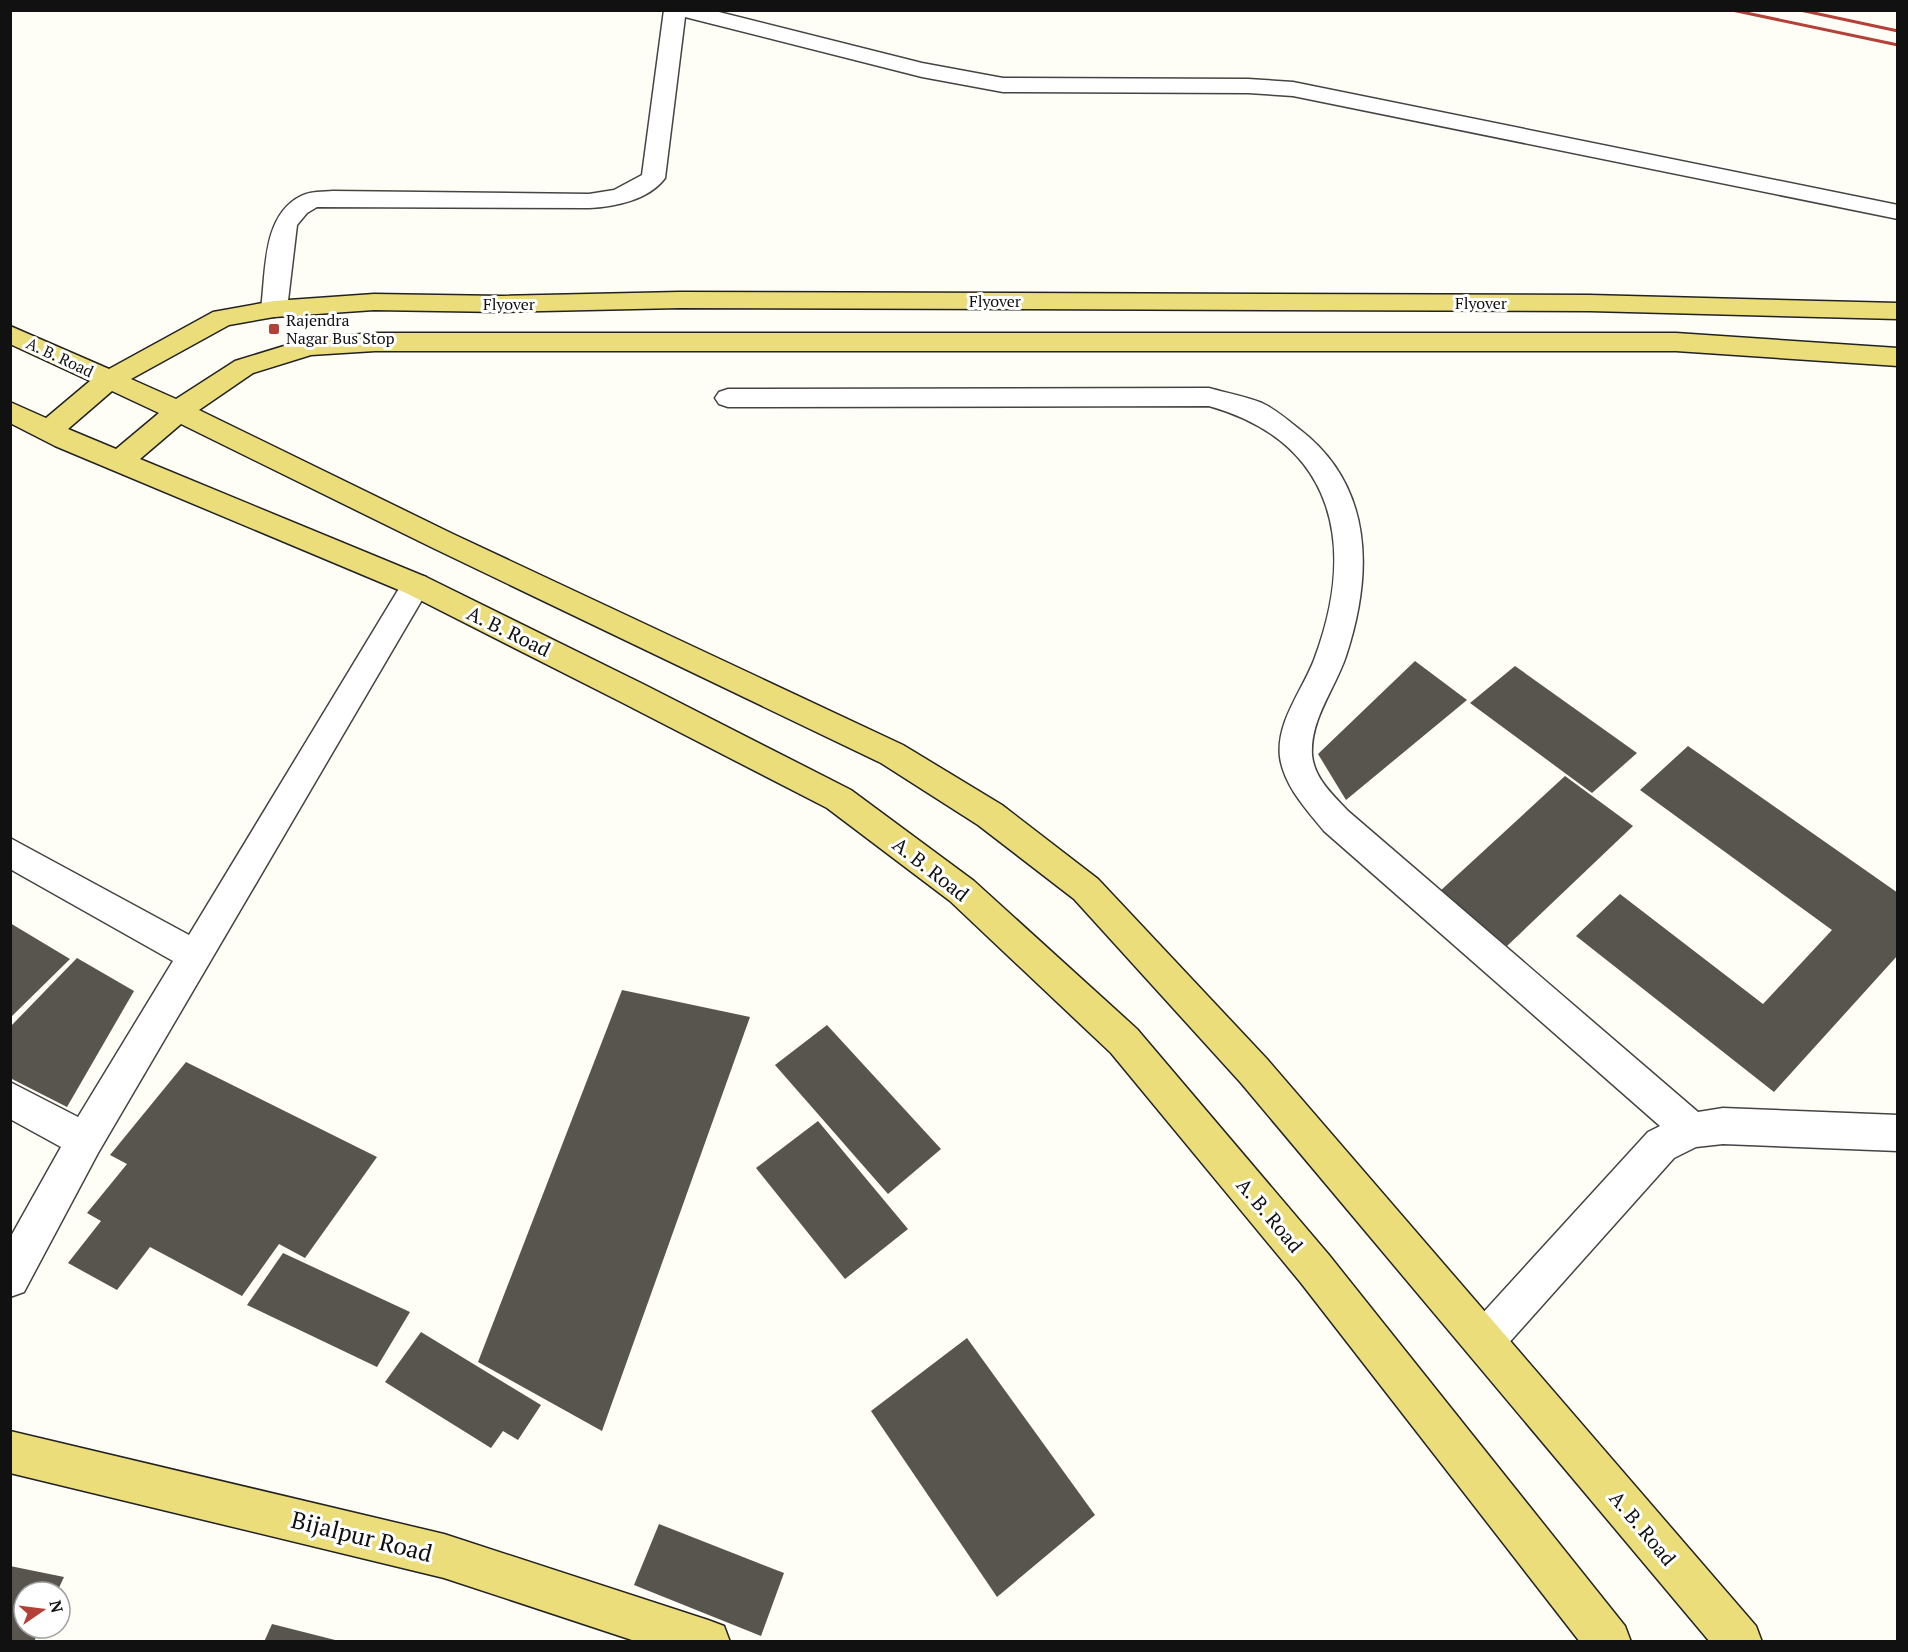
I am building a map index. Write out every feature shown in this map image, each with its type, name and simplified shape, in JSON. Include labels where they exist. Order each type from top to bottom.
[{"type":"main road","name":"Flyover","points":[[48,430],[110,380],[222,318],[273,309],[375,302],[513,304],[680,300],[1590,303],[1898,311]]},
{"type":"main road","name":"A. B. Road","points":[[10,334],[178,411],[432,536],[892,754],[990,815],[1086,889],[1254,1071],[1740,1641]]},
{"type":"main road","name":"Flyover","points":[[119,462],[178,411],[244,367],[310,347],[375,342],[1676,342],[1898,357]]},
{"type":"main road","name":"A. B. Road","points":[[10,411],[119,462],[416,585],[839,799],[962,891],[1124,1041],[1315,1269],[1610,1641]]},
{"type":"main road","name":"Bijalpur Road","points":[[10,1452],[444,1556],[680,1638]]},
{"type":"street","points":[[273,309],[285,224],[298,208],[311,200],[333,198],[590,201],[613,200],[636,191],[653,178],[675,10]]},
{"type":"street","points":[[684,10],[922,70],[1003,85],[1248,86],[1293,89],[1898,212]]},
{"type":"street","points":[[728,398],[1209,397],[1250,409],[1292,434],[1320,463],[1343,504],[1351,548],[1348,592],[1330,658],[1297,731],[1296,758],[1307,786],[1336,821],[1692,1130]]},
{"type":"street","points":[[10,1278],[85,1140],[416,585]]},
{"type":"street","points":[[10,852],[195,956]]},
{"type":"street","points":[[10,1099],[85,1140]]},
{"type":"street","points":[[1484,1341],[1661,1145],[1692,1130],[1723,1126],[1898,1134]]},
{"type":"building","points":[[1415,661],[1467,700],[1346,800],[1318,754]]},
{"type":"building","points":[[1515,666],[1637,753],[1592,793],[1470,703]]},
{"type":"building","points":[[1688,746],[1898,893],[1898,955],[1774,1092],[1576,936],[1620,894],[1763,1004],[1832,930],[1640,790]]},
{"type":"building","points":[[1565,776],[1633,826],[1507,946],[1439,892]]},
{"type":"building","points":[[10,923],[70,959],[10,1018]]},
{"type":"building","points":[[77,958],[134,991],[67,1107],[10,1078],[10,1027]]},
{"type":"building","points":[[622,990],[750,1017],[602,1431],[478,1362]]},
{"type":"building","points":[[827,1025],[941,1149],[888,1194],[775,1065]]},
{"type":"building","points":[[186,1062],[377,1157],[305,1258],[279,1244],[242,1296],[150,1247],[117,1290],[68,1263],[101,1221],[87,1213],[127,1164],[110,1155]]},
{"type":"building","points":[[818,1121],[908,1229],[845,1279],[756,1168]]},
{"type":"building","points":[[283,1253],[410,1312],[377,1367],[247,1305]]},
{"type":"building","points":[[421,1332],[541,1405],[518,1440],[503,1431],[491,1448],[385,1382]]},
{"type":"building","points":[[967,1338],[1095,1515],[997,1597],[871,1411]]},
{"type":"building","points":[[659,1524],[784,1573],[761,1636],[634,1585]]},
{"type":"building","points":[[10,1566],[64,1577],[63,1580],[12,1580],[12,1640],[35,1640],[34,1642],[10,1642]]},
{"type":"building","points":[[272,1624],[339,1641],[339,1642],[264,1642]]},
{"type":"railway","points":[[1732,10],[1898,45]]},
{"type":"railway","points":[[1800,10],[1898,31]]},
{"type":"place","name":"Rajendra Nagar Bus Stop","points":[[274,329]]}]
